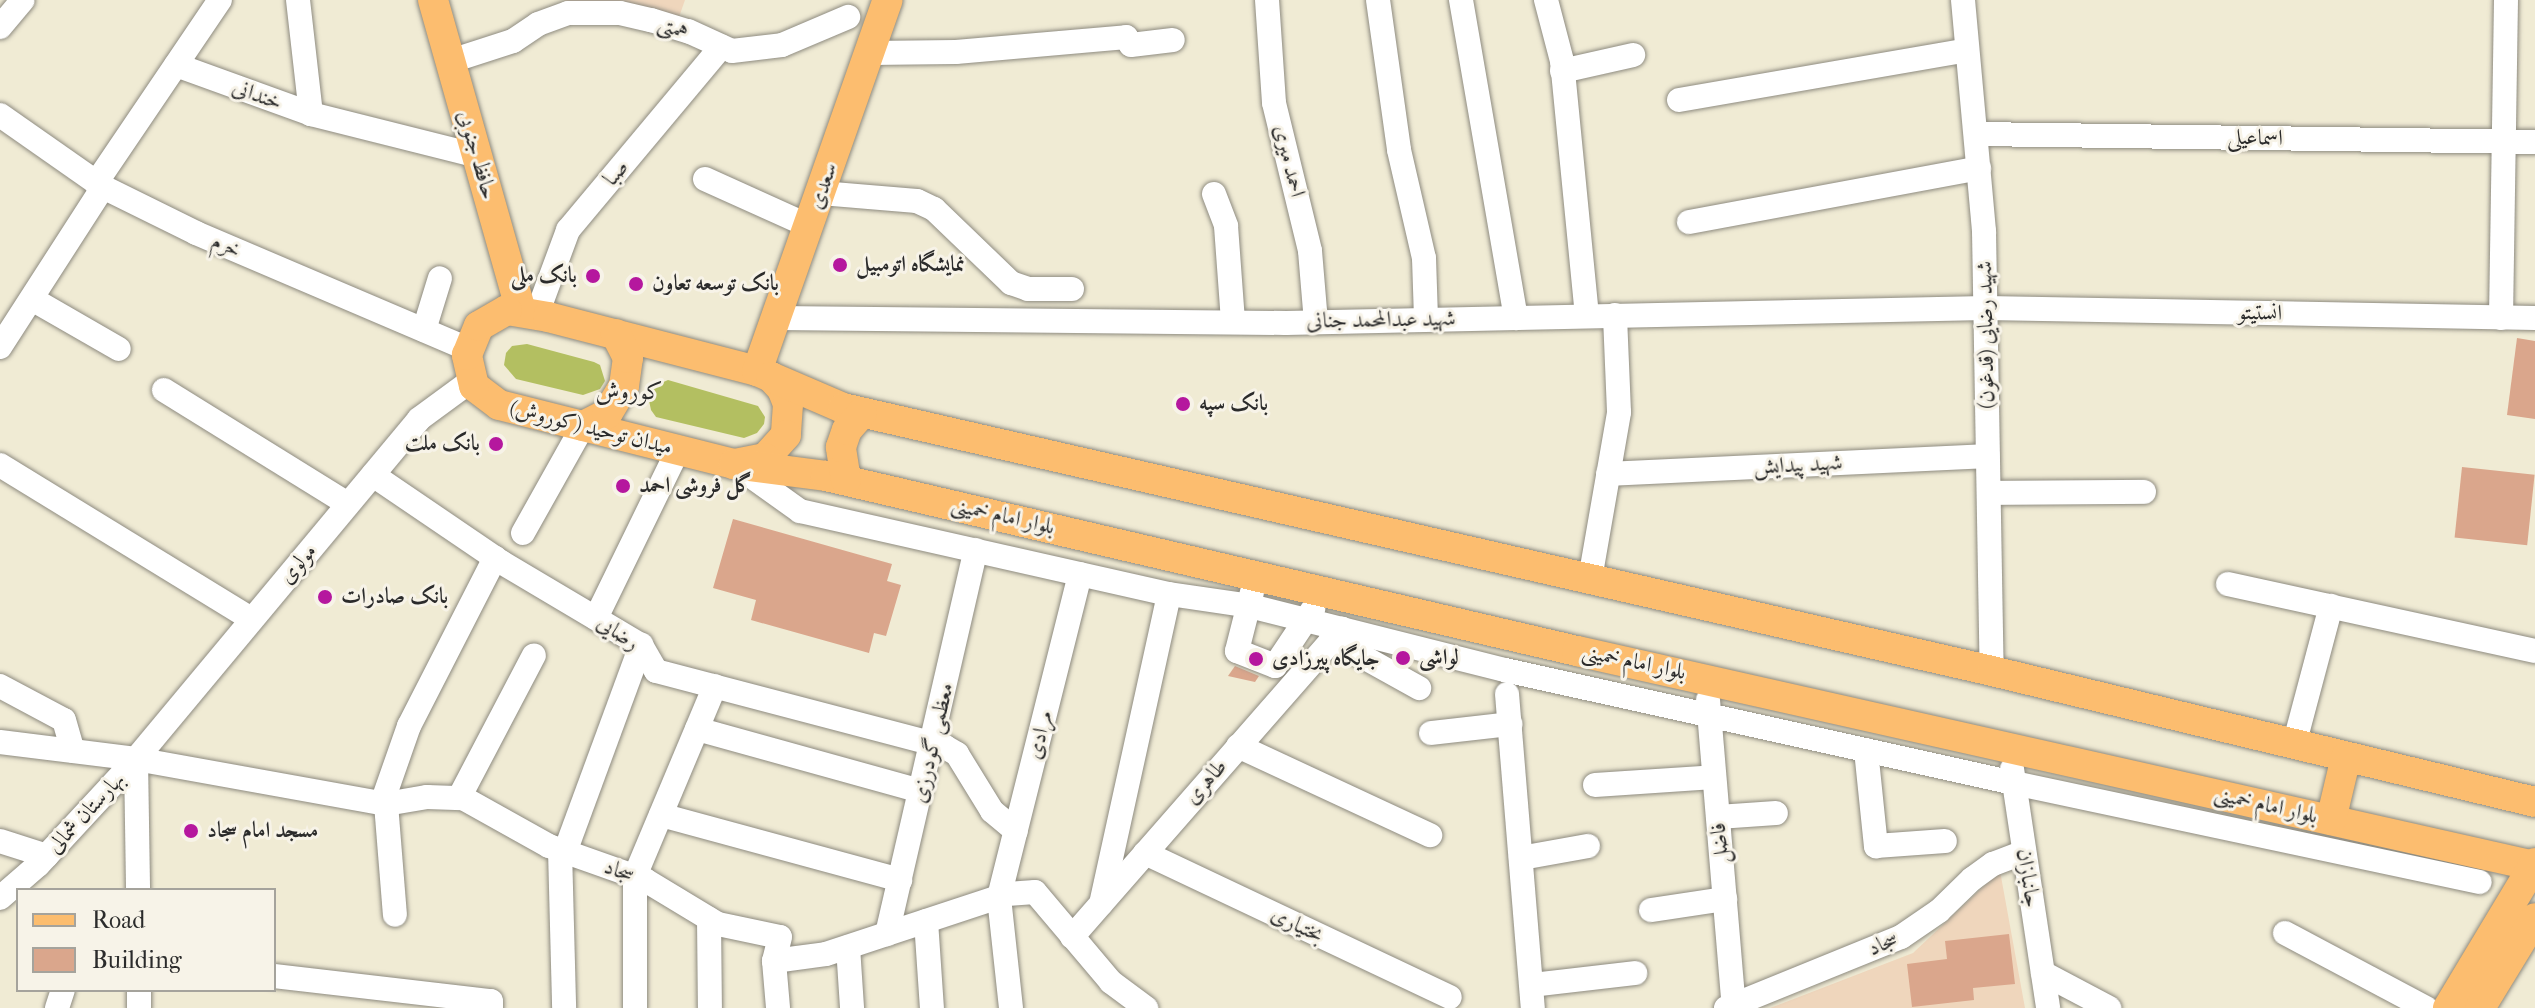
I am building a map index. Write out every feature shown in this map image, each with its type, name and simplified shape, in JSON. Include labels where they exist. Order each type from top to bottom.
[{"type":"main road","name":"حافظ جنوبی","points":[[433,0],[478,156],[529,313]]},
{"type":"main road","name":"سعدی","points":[[764,374],[776,318],[888,0]]},
{"type":"main road","points":[[472,380],[468,371],[468,349],[479,326],[507,310],[529,313],[764,374],[862,413],[1992,671],[2535,802]]},
{"type":"main road","points":[[583,426],[607,414],[624,386],[628,358],[616,334]]},
{"type":"main road","points":[[648,442],[634,422],[634,391],[649,362],[670,348]]},
{"type":"main road","points":[[734,464],[765,458],[786,435],[788,404],[764,374]]},
{"type":"main road","name":"میدان توحید (کوروش)","points":[[472,380],[485,397],[499,405],[734,464]]},
{"type":"main road","points":[[846,480],[841,447],[847,430],[862,413]]},
{"type":"main road","name":"بلوار امام خمینی","points":[[734,464],[846,480],[1577,651],[2535,865]]},
{"type":"main road","points":[[2331,820],[2346,757]]},
{"type":"main road","points":[[2448,1008],[2535,865]]},
{"type":"main road","points":[[2480,1008],[2535,918]]},
{"type":"street","points":[[0,27],[23,0]]},
{"type":"street","points":[[0,347],[99,185],[220,0]]},
{"type":"street","points":[[298,0],[311,114]]},
{"type":"street","name":"احمد میری","points":[[1267,0],[1274,103],[1310,251],[1316,322]]},
{"type":"street","points":[[1378,0],[1399,150],[1424,258],[1426,319]]},
{"type":"street","points":[[1461,0],[1516,318]]},
{"type":"street","points":[[1546,0],[1562,71],[1587,316]]},
{"type":"street","name":"(قدغون) شهید رضایی","points":[[1963,0],[1979,168],[1986,308],[1992,671]]},
{"type":"street","points":[[2501,318],[2506,0]]},
{"type":"street","name":"همتی","points":[[451,61],[513,41],[538,24],[568,13],[620,13],[688,31],[732,51],[782,45],[848,17]]},
{"type":"street","points":[[870,53],[956,52],[1126,37],[1131,45],[1173,40]]},
{"type":"street","name":"صبا","points":[[529,313],[568,230],[721,47]]},
{"type":"street","points":[[1679,100],[1967,50]]},
{"type":"street","points":[[1562,71],[1633,55]]},
{"type":"street","name":"خندانی","points":[[176,65],[311,114],[478,156]]},
{"type":"street","name":"خرم","points":[[0,115],[99,185],[196,233],[468,349]]},
{"type":"street","name":"اسماعیلی","points":[[1976,134],[2535,142]]},
{"type":"street","points":[[1689,222],[1979,168]]},
{"type":"street","points":[[705,179],[809,226]]},
{"type":"street","points":[[821,193],[917,201],[934,209],[1011,283],[1028,289],[1072,289]]},
{"type":"street","points":[[1214,194],[1226,226],[1233,322]]},
{"type":"street","points":[[424,330],[440,278]]},
{"type":"street","points":[[32,299],[119,349]]},
{"type":"street","name":"شهید عبدالمحمد جنانی","points":[[776,318],[1316,322],[1986,308]]},
{"type":"street","name":"انستیتو","points":[[1986,308],[2535,318]]},
{"type":"street","points":[[1590,579],[1619,412],[1615,315]]},
{"type":"street","name":"مولوی","points":[[136,759],[419,419],[472,380]]},
{"type":"street","points":[[164,390],[348,504]]},
{"type":"street","points":[[523,533],[583,426]]},
{"type":"street","points":[[596,618],[678,450]]},
{"type":"street","name":"شهید پیدایش","points":[[1608,474],[1988,456]]},
{"type":"street","points":[[734,464],[800,511],[1169,594],[1250,606],[1306,620],[1336,634],[1419,688]]},
{"type":"street","points":[[0,465],[251,619]]},
{"type":"street","name":"رضایی","points":[[373,475],[495,558],[641,645],[656,671],[933,742]]},
{"type":"street","points":[[846,480],[869,526]]},
{"type":"street","points":[[1989,493],[2144,492]]},
{"type":"street","name":"معظمی گودرزی","points":[[887,934],[976,550]]},
{"type":"street","points":[[395,915],[384,804],[409,726],[495,558]]},
{"type":"street","name":"مرادی","points":[[999,897],[1080,574]]},
{"type":"street","points":[[1254,574],[1250,606],[1237,651],[1275,666],[1325,590]]},
{"type":"street","points":[[2228,584],[2535,651]]},
{"type":"street","points":[[1101,904],[1169,594]]},
{"type":"street","points":[[2294,745],[2331,606]]},
{"type":"street","points":[[1336,634],[2480,882]]},
{"type":"street","name":"طاهری","points":[[1072,937],[1336,634]]},
{"type":"street","points":[[564,1008],[562,851],[641,645]]},
{"type":"street","points":[[1566,683],[1577,651]]},
{"type":"street","points":[[459,798],[534,655]]},
{"type":"street","name":"فاضل","points":[[1706,678],[1731,1007]]},
{"type":"street","points":[[0,686],[64,720],[73,751]]},
{"type":"street","points":[[635,1008],[635,876],[715,686]]},
{"type":"street","points":[[1507,694],[1532,996],[1635,973]]},
{"type":"street","points":[[1431,733],[1510,724]]},
{"type":"street","points":[[697,729],[921,791]]},
{"type":"street","points":[[0,742],[136,759],[138,888]]},
{"type":"street","points":[[933,742],[957,754],[992,811],[1016,831]]},
{"type":"street","points":[[1238,746],[1430,835]]},
{"type":"street","name":"جانبازان","points":[[2008,747],[2048,1008]]},
{"type":"street","points":[[1866,750],[1876,846],[1945,841]]},
{"type":"street","name":"سجاد","points":[[136,759],[384,804],[427,797],[459,798],[562,851],[635,876],[709,919],[780,937],[774,961]]},
{"type":"street","name":"بهارستان شمالی","points":[[0,898],[47,856],[136,759]]},
{"type":"street","points":[[1595,785],[1714,777]]},
{"type":"street","points":[[1718,817],[1776,813]]},
{"type":"street","points":[[661,815],[900,880]]},
{"type":"street","points":[[0,841],[47,856]]},
{"type":"street","points":[[1521,858],[1588,846]]},
{"type":"street","name":"سجاد","points":[[1731,1007],[1901,937],[1930,918],[1993,864],[2024,852]]},
{"type":"street","name":"بختیاری","points":[[1145,853],[1450,997]]},
{"type":"street","points":[[778,1008],[774,961],[826,954],[999,897],[1035,892],[1134,1004]]},
{"type":"street","points":[[999,897],[1011,1008]]},
{"type":"street","points":[[1651,910],[1725,899]]},
{"type":"street","points":[[709,919],[710,1008]]},
{"type":"street","points":[[926,921],[932,1008]]},
{"type":"street","points":[[2285,933],[2426,1008]]},
{"type":"street","points":[[848,947],[852,1008]]},
{"type":"street","points":[[2043,973],[2109,1008]]},
{"type":"street","points":[[276,976],[491,1001],[491,1008]]},
{"type":"shaded area","points":[[564,0],[685,0],[679,17],[565,6]]},
{"type":"shaded area","points":[[2000,871],[2025,1008],[1770,1008],[1913,953]]},
{"type":"green space","points":[[527,344],[594,362],[600,365],[605,381],[600,389],[583,395],[516,379],[504,365],[506,353],[512,346]]},
{"type":"green space","points":[[668,380],[758,406],[765,417],[764,424],[757,433],[744,438],[656,417],[648,396],[652,387]]},
{"type":"building","points":[[2517,338],[2535,341],[2535,419],[2507,415]]},
{"type":"building","points":[[2462,467],[2535,475],[2527,545],[2455,538]]},
{"type":"building","points":[[733,519],[892,564],[887,581],[901,585],[886,636],[874,633],[869,653],[751,620],[756,600],[713,588]]},
{"type":"building","points":[[1235,666],[1259,676],[1255,682],[1228,676]]},
{"type":"building","points":[[2009,934],[2015,984],[1973,988],[1974,1000],[1912,1007],[1907,964],[1947,959],[1945,941]]},
{"type":"place","name":"نمایشگاه اتومبیل","points":[[840,265]]},
{"type":"place","name":"بانک ملی","points":[[593,276]]},
{"type":"place","name":"بانک توسعه تعاون","points":[[636,284]]},
{"type":"place","name":"بانک سپه","points":[[1183,404]]},
{"type":"place","name":"بانک ملت","points":[[496,444]]},
{"type":"place","name":"گل فروشی احمد","points":[[623,486]]},
{"type":"place","name":"بانک صادرات","points":[[325,597]]},
{"type":"place","name":"لواشی","points":[[1403,658]]},
{"type":"place","name":"جایگاه پیرزادی","points":[[1256,659]]},
{"type":"place","name":"مسجد امام سجاد","points":[[191,831]]},
{"type":"district","name":"کوروش","points":[[629,392]]}]
